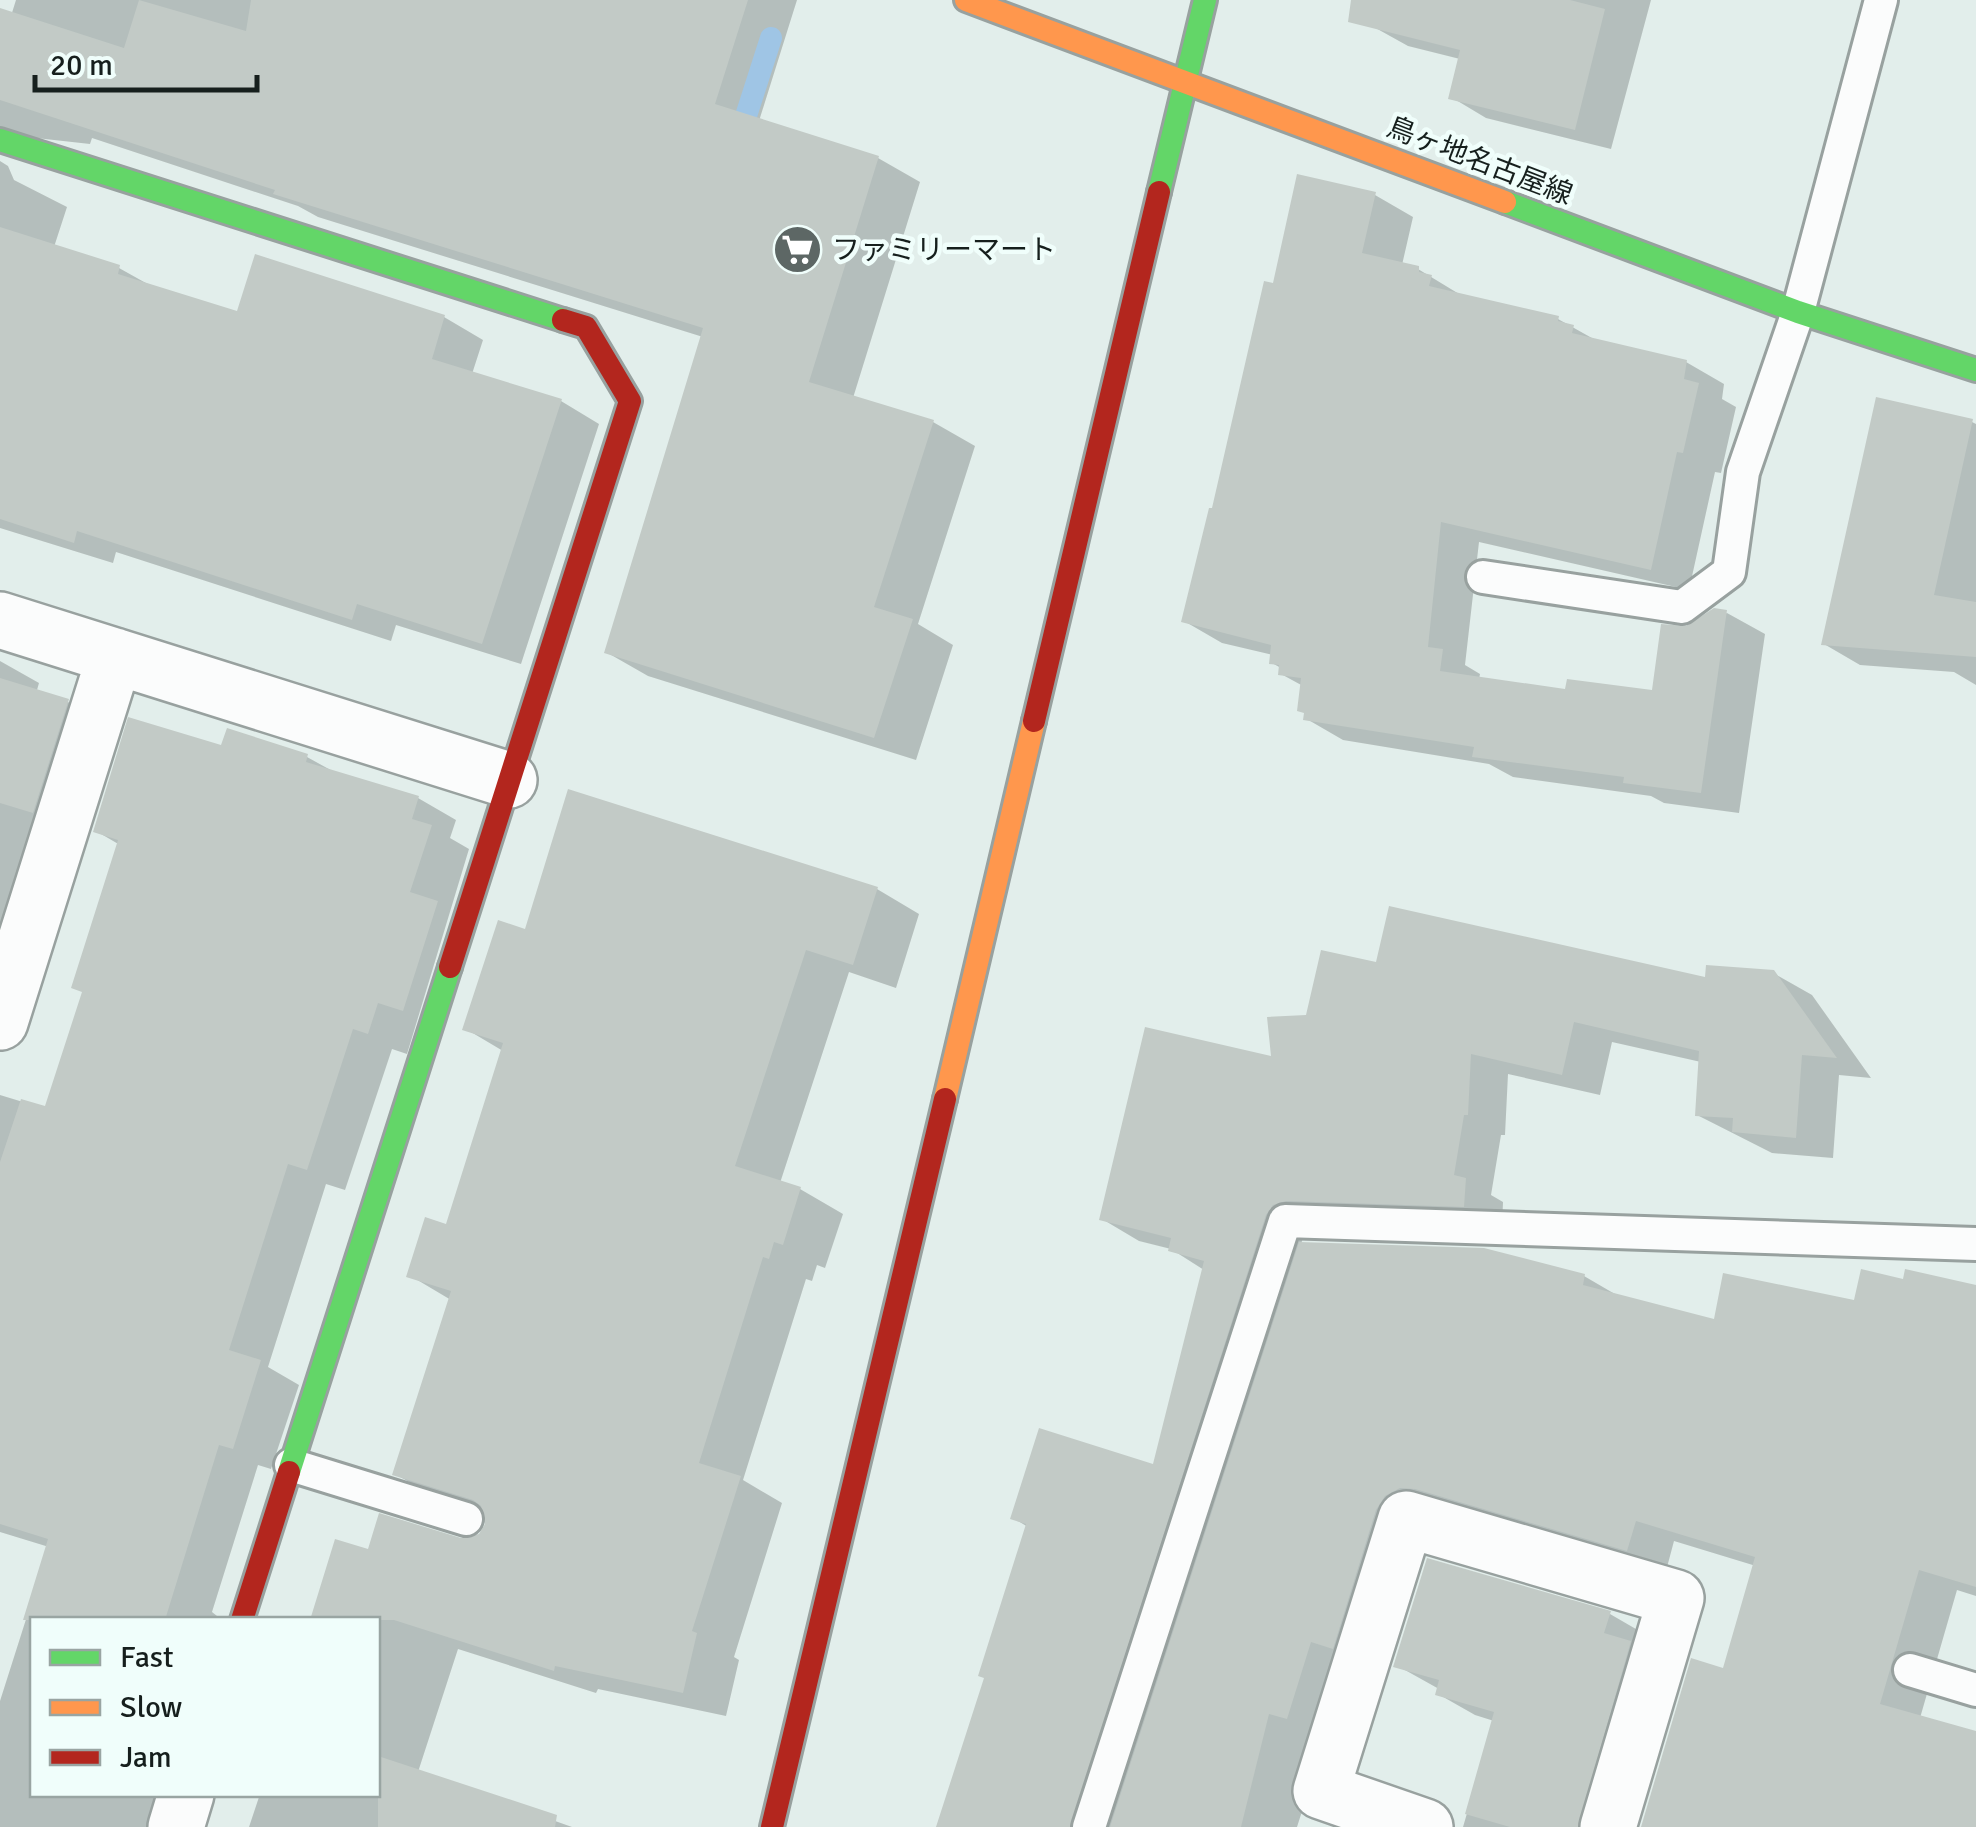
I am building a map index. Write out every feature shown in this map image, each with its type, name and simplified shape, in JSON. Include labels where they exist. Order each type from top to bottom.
[{"type":"street","name":"鳥ヶ地名古屋線","points":[[966,0],[1798,312],[1976,370]]},
{"type":"street","points":[[772,1827],[1205,0]]},
{"type":"street","points":[[0,140],[586,327],[630,401],[243,1617]]},
{"type":"street","points":[[0,620],[509,780]]},
{"type":"street","points":[[0,1022],[115,656]]},
{"type":"street","points":[[1425,1827],[1322,1791],[1406,1519],[1676,1598],[1608,1827]]},
{"type":"street","points":[[176,1827],[185,1797]]},
{"type":"lane","points":[[1484,578],[1682,607],[1729,572],[1743,472],[1798,312],[1881,0]]},
{"type":"lane","points":[[1089,1827],[1285,1221],[1976,1244]]},
{"type":"lane","points":[[290,1465],[466,1520]]},
{"type":"lane","points":[[1910,1670],[1976,1690]]},
{"type":"building","points":[[139,0],[246,31],[251,0],[748,0],[715,104],[879,156],[809,382],[934,420],[874,607],[913,619],[874,738],[604,653],[703,328],[273,194],[275,190],[0,100],[0,8],[124,48]]},
{"type":"building","points":[[1351,0],[1570,0],[1605,9],[1575,130],[1448,99],[1460,50],[1348,22]]},
{"type":"building","points":[[1297,174],[1376,192],[1362,253],[1419,266],[1419,272],[1432,275],[1429,286],[1559,316],[1558,321],[1574,325],[1572,333],[1687,360],[1684,379],[1699,383],[1683,453],[1677,452],[1651,570],[1441,522],[1428,647],[1443,649],[1440,671],[1565,689],[1567,679],[1652,690],[1661,624],[1686,626],[1714,608],[1727,610],[1701,793],[1623,783],[1624,777],[1472,757],[1474,747],[1303,720],[1304,713],[1297,711],[1301,678],[1278,675],[1279,665],[1269,664],[1271,645],[1181,622],[1212,508],[1264,281],[1273,283]]},
{"type":"building","points":[[0,227],[120,265],[118,274],[237,311],[255,254],[445,315],[432,359],[562,399],[482,644],[357,604],[352,620],[77,531],[74,543],[0,519]]},
{"type":"building","points":[[1876,397],[1973,419],[1934,595],[1976,602],[1976,657],[1821,645]]},
{"type":"building","points":[[0,678],[69,699],[33,813],[0,803]]},
{"type":"building","points":[[128,717],[221,745],[227,728],[308,754],[306,762],[419,796],[412,819],[432,825],[410,892],[438,901],[403,1011],[378,1003],[368,1034],[353,1029],[307,1170],[288,1164],[229,1350],[261,1360],[233,1449],[219,1445],[166,1617],[23,1620],[48,1539],[0,1524],[0,1162],[21,1099],[45,1106],[82,992],[71,988],[118,840],[93,832]]},
{"type":"building","points":[[568,789],[878,887],[853,965],[806,950],[735,1166],[801,1187],[783,1245],[774,1242],[769,1259],[763,1257],[699,1463],[741,1476],[692,1631],[697,1633],[683,1693],[555,1666],[554,1671],[380,1617],[311,1617],[335,1539],[368,1549],[379,1513],[461,1538],[479,1534],[485,1524],[481,1506],[473,1500],[392,1475],[451,1291],[406,1277],[425,1217],[446,1224],[503,1043],[462,1030],[498,920],[525,929]]},
{"type":"building","points":[[1389,906],[1705,977],[1706,965],[1774,970],[1837,1058],[1802,1055],[1796,1138],[1732,1132],[1733,1118],[1695,1116],[1699,1051],[1574,1022],[1562,1075],[1471,1054],[1468,1115],[1464,1115],[1454,1175],[1466,1178],[1464,1207],[1286,1201],[1273,1205],[1266,1215],[1070,1827],[936,1827],[984,1678],[978,1676],[1026,1524],[1010,1519],[1039,1428],[1153,1464],[1204,1261],[1168,1251],[1171,1238],[1099,1220],[1145,1027],[1271,1056],[1267,1017],[1306,1015],[1321,950],[1376,962]]},
{"type":"building","points":[[1299,1242],[1484,1248],[1585,1274],[1583,1285],[1714,1319],[1723,1273],[1854,1300],[1861,1269],[1903,1279],[1905,1269],[1976,1285],[1976,1587],[1919,1570],[1880,1704],[1976,1731],[1976,1827],[1641,1827],[1691,1658],[1723,1668],[1755,1557],[1636,1521],[1627,1551],[1415,1489],[1400,1488],[1385,1496],[1376,1510],[1333,1649],[1311,1642],[1287,1719],[1269,1714],[1241,1827],[1110,1827]]},
{"type":"building","points":[[1427,1558],[1611,1611],[1604,1633],[1631,1641],[1578,1827],[1510,1827],[1465,1814],[1494,1712],[1435,1695],[1439,1680],[1393,1667]]},
{"type":"building","points":[[380,1757],[557,1815],[555,1827],[378,1827]]},
{"type":"waterway","points":[[737,144],[771,38]]},
{"type":"traffic: fast","points":[[1159,192],[1205,0]]},
{"type":"traffic: fast","points":[[0,140],[563,320]]},
{"type":"traffic: fast","points":[[1505,202],[1798,312],[1976,370]]},
{"type":"traffic: fast","points":[[289,1472],[450,967]]},
{"type":"traffic: slow","points":[[966,0],[1505,202]]},
{"type":"traffic: slow","points":[[945,1099],[1034,721]]},
{"type":"traffic: jam","points":[[1034,721],[1159,192]]},
{"type":"traffic: jam","points":[[450,967],[630,401],[586,327],[563,320]]},
{"type":"traffic: jam","points":[[772,1827],[945,1099]]},
{"type":"traffic: jam","points":[[243,1617],[289,1472]]},
{"type":"place","name":"ファミリーマート","points":[[797,249]]}]
